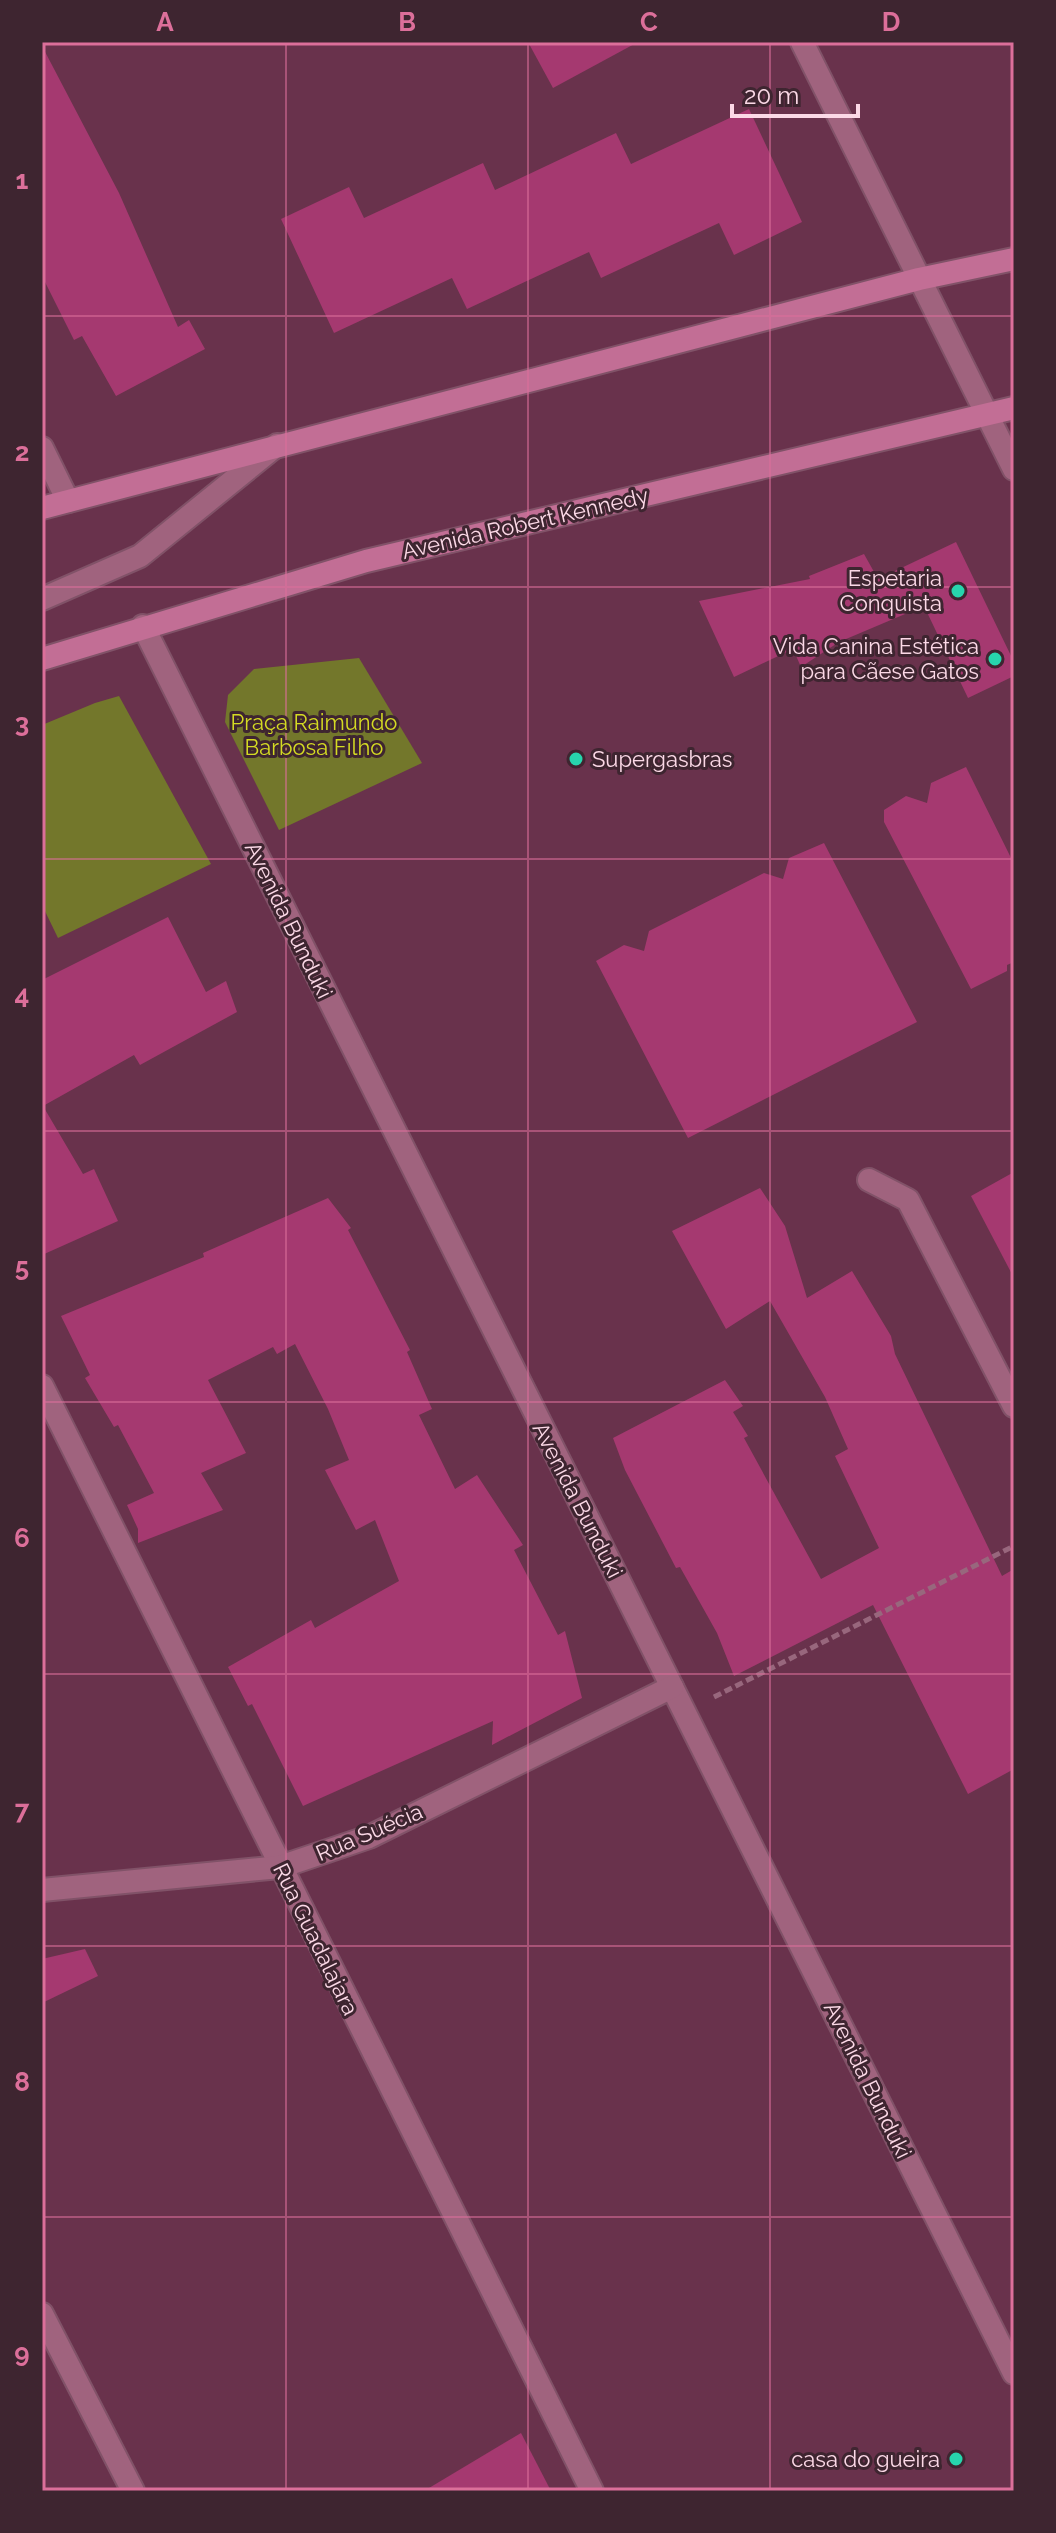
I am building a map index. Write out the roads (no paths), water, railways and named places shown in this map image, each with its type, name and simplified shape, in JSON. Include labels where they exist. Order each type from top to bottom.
[{"type":"main road","points":[[42,508],[919,279],[1014,259]]},
{"type":"main road","name":"Avenida Robert Kennedy","points":[[42,659],[366,561],[1014,408]]},
{"type":"street","points":[[802,42],[1014,469]]},
{"type":"street","points":[[42,599],[140,556],[278,445]]},
{"type":"street","points":[[42,448],[68,501]]},
{"type":"street","name":"Avenida Bunduki","points":[[143,626],[1014,2373]]},
{"type":"street","points":[[869,1180],[908,1200],[1014,1406]]},
{"type":"street","name":"Rua Guadalajara","points":[[42,1386],[592,2491]]},
{"type":"street","name":"Rua Suécia","points":[[42,1890],[280,1867],[369,1837],[672,1687]]},
{"type":"street","points":[[42,2314],[133,2491]]},
{"type":"place","name":"Espetaria Conquista","points":[[958,591]]},
{"type":"place","name":"Vida Canina Estética para Cãese Gatos","points":[[995,659]]},
{"type":"place","name":"Supergasbras","points":[[576,759]]},
{"type":"place","name":"casa do gueira","points":[[956,2459]]},
{"type":"park label","name":"Praça Raimundo Barbosa Filho","points":[[314,734]]}]
